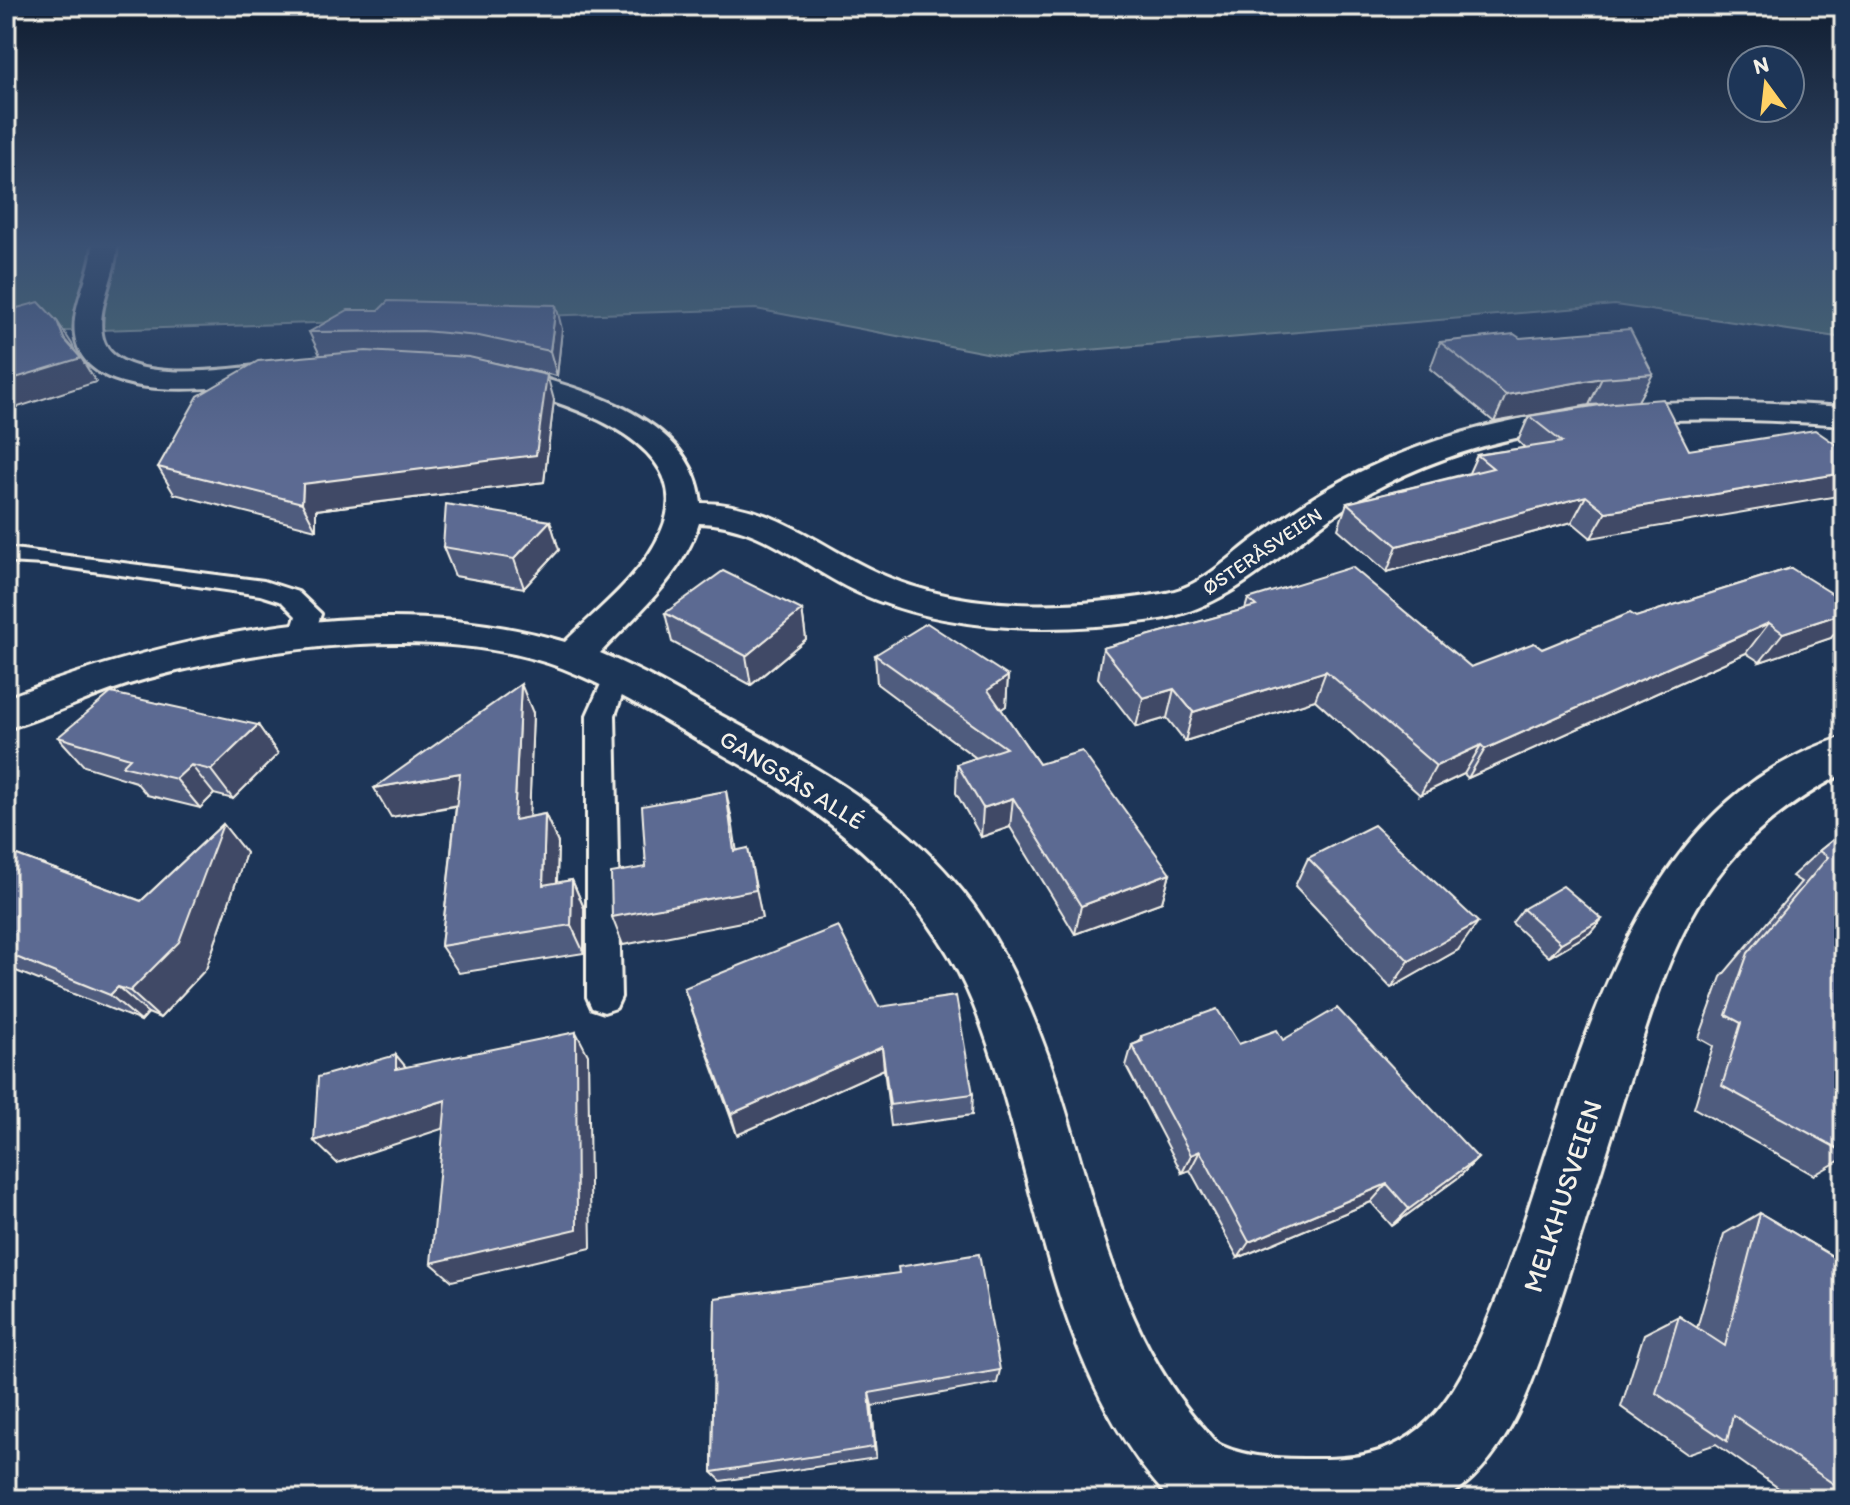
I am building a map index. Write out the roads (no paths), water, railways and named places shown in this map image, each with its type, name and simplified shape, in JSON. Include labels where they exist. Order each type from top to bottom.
[{"type":"street","points":[[92,314],[88,335],[92,355],[107,369],[131,377],[169,379],[318,368]]},
{"type":"street","points":[[459,370],[564,393],[608,411],[636,427],[661,449],[676,470],[685,513],[673,541],[651,573],[573,657]]},
{"type":"street","name":"ØSTERÅSVEIEN","points":[[685,513],[718,512],[748,518],[888,591],[955,608],[1012,617],[1072,618],[1187,601],[1222,582],[1356,487],[1406,460],[1464,442],[1595,415],[1726,411],[1844,416]]},
{"type":"street","name":"GANGSÅS ALLÉ","points":[[6,714],[147,665],[302,638],[448,635],[508,641],[573,657],[768,759],[840,805],[901,853],[938,896],[977,955],[1012,1029],[1064,1216],[1095,1307],[1127,1381],[1161,1434],[1199,1475]]},
{"type":"street","name":"MELKHUSVEIEN","points":[[1199,1475],[1277,1495],[1353,1497],[1399,1485],[1444,1458],[1481,1413],[1510,1352],[1631,990],[1668,907],[1705,855],[1739,821],[1784,783],[1844,753]]},
{"type":"lane","points":[[6,555],[44,557],[264,588],[290,597],[309,614],[302,638]]},
{"type":"lane","points":[[604,997],[601,715],[615,679]]}]
